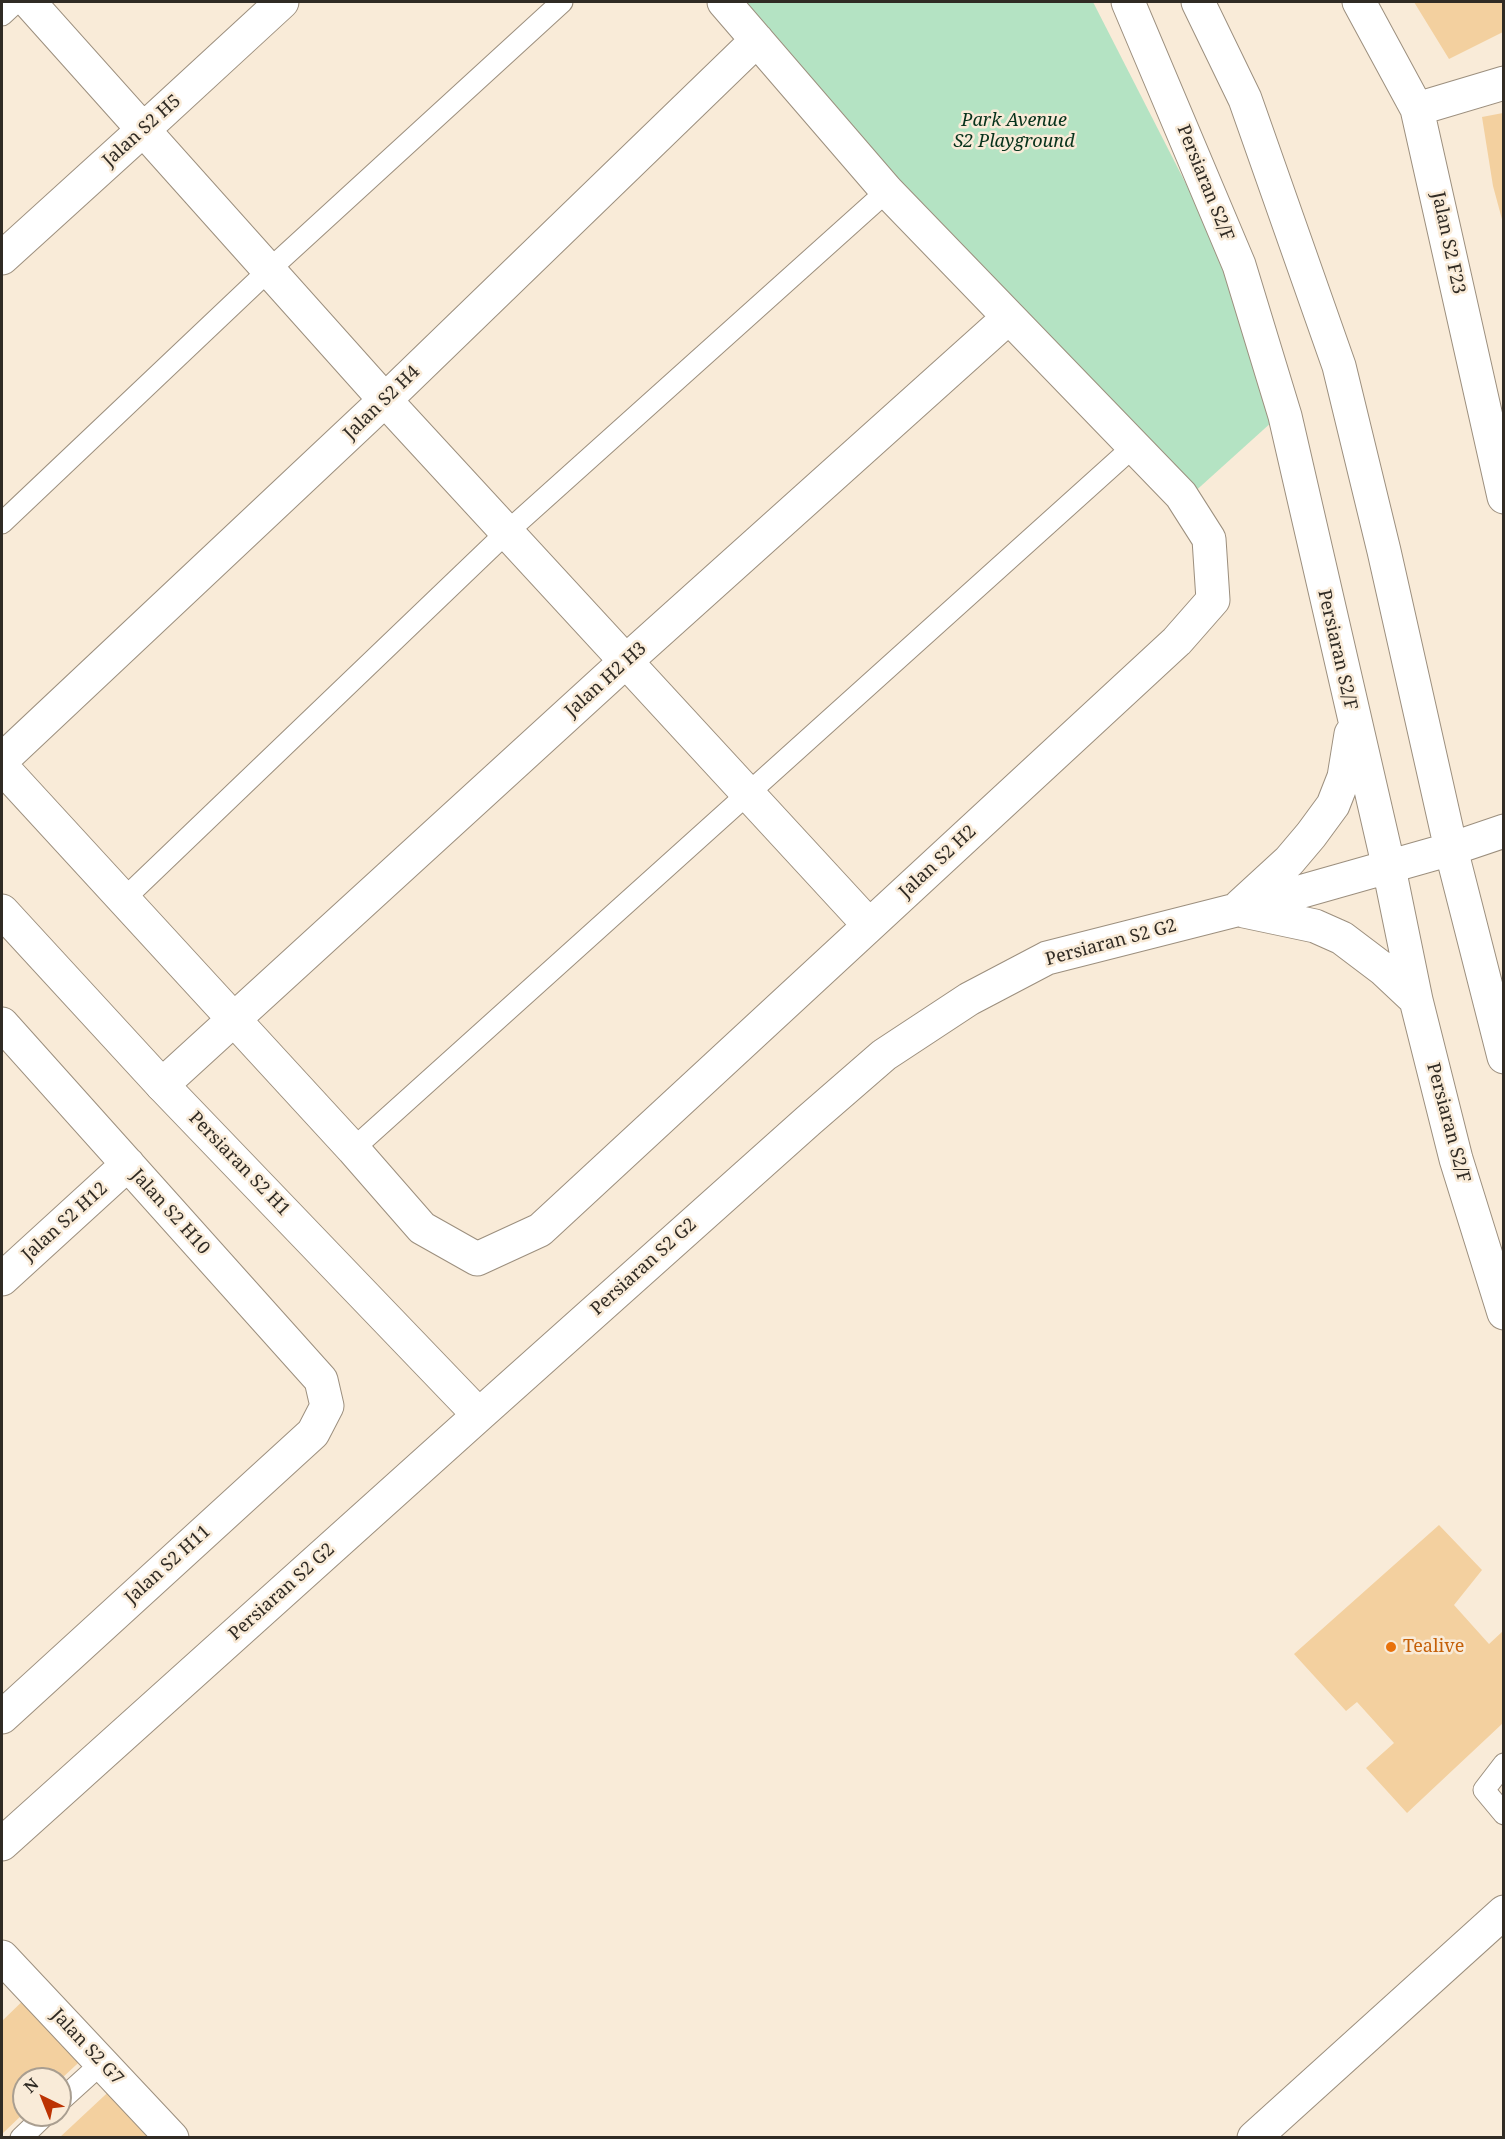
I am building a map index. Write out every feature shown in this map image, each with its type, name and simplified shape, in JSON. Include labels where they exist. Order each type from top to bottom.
[{"type":"street","points":[[29,2],[385,400],[868,926]]},
{"type":"street","name":"Jalan S2 H5","points":[[2,258],[282,2]]},
{"type":"street","name":"Jalan S2 H2","points":[[353,1149],[422,1228],[477,1259],[540,1230],[1177,641],[1213,600],[1209,539],[1181,495],[887,191],[724,2]]},
{"type":"street","name":"Persiaran S2/F","points":[[1128,2],[1239,265],[1285,416],[1353,720],[1389,868],[1416,1000],[1456,1159],[1503,1313]]},
{"type":"street","points":[[1198,2],[1245,99],[1340,366],[1451,849],[1503,1056]]},
{"type":"street","name":"Jalan S2 F23","points":[[1359,2],[1417,109],[1495,423],[1503,497]]},
{"type":"street","name":"Jalan S2 H4","points":[[2,760],[385,400],[757,40]]},
{"type":"street","points":[[1417,109],[1503,83]]},
{"type":"street","name":"Jalan H2 H3","points":[[162,1084],[625,662],[1008,318]]},
{"type":"street","points":[[1236,910],[1288,861],[1311,835],[1332,805],[1344,777],[1353,720]]},
{"type":"street","points":[[2,767],[353,1149]]},
{"type":"street","name":"Persiaran S2 G2","points":[[2,1844],[884,1055],[969,999],[1047,958],[1389,868],[1503,831]]},
{"type":"street","points":[[1236,910],[1315,926],[1342,938],[1383,969],[1416,1000]]},
{"type":"street","name":"Persiaran S2 H1","points":[[2,911],[162,1084],[479,1415]]},
{"type":"street","name":"Jalan S2 H10","points":[[2,1024],[321,1380],[327,1406]]},
{"type":"street","name":"Jalan S2 H12","points":[[2,1279],[128,1164]]},
{"type":"street","name":"Jalan S2 H11","points":[[2,1717],[313,1433],[327,1406]]},
{"type":"street","points":[[1254,2138],[1503,1912]]},
{"type":"street","name":"Jalan S2 G7","points":[[2,1959],[172,2138]]},
{"type":"lane","points":[[2,15],[16,2]]},
{"type":"lane","points":[[2,523],[269,270],[562,2]]},
{"type":"lane","points":[[124,899],[507,532],[887,191]]},
{"type":"lane","points":[[353,1149],[1133,447]]},
{"type":"lane","points":[[1503,1764],[1484,1790],[1503,1814]]},
{"type":"lane","points":[[72,2090],[102,2063]]},
{"type":"lane","points":[[21,2138],[32,2127]]},
{"type":"green space","name":"Park Avenue S2 Playground","points":[[730,2],[1093,2],[1231,272],[1273,421],[1191,495]]},
{"type":"building","points":[[1414,2],[1503,2],[1503,32],[1449,59]]},
{"type":"building","points":[[1503,113],[1503,223],[1493,186],[1482,117]]},
{"type":"building","points":[[1439,1525],[1482,1570],[1454,1605],[1489,1644],[1503,1631],[1503,1723],[1407,1813],[1366,1768],[1394,1743],[1357,1702],[1346,1711],[1294,1654]]},
{"type":"building","points":[[34,1990],[91,2051],[72,2069],[12,2067],[12,2124],[2,2134],[2,2021]]},
{"type":"building","points":[[119,2082],[170,2138],[59,2138]]},
{"type":"place","name":"Tealive","points":[[1391,1647]]}]
